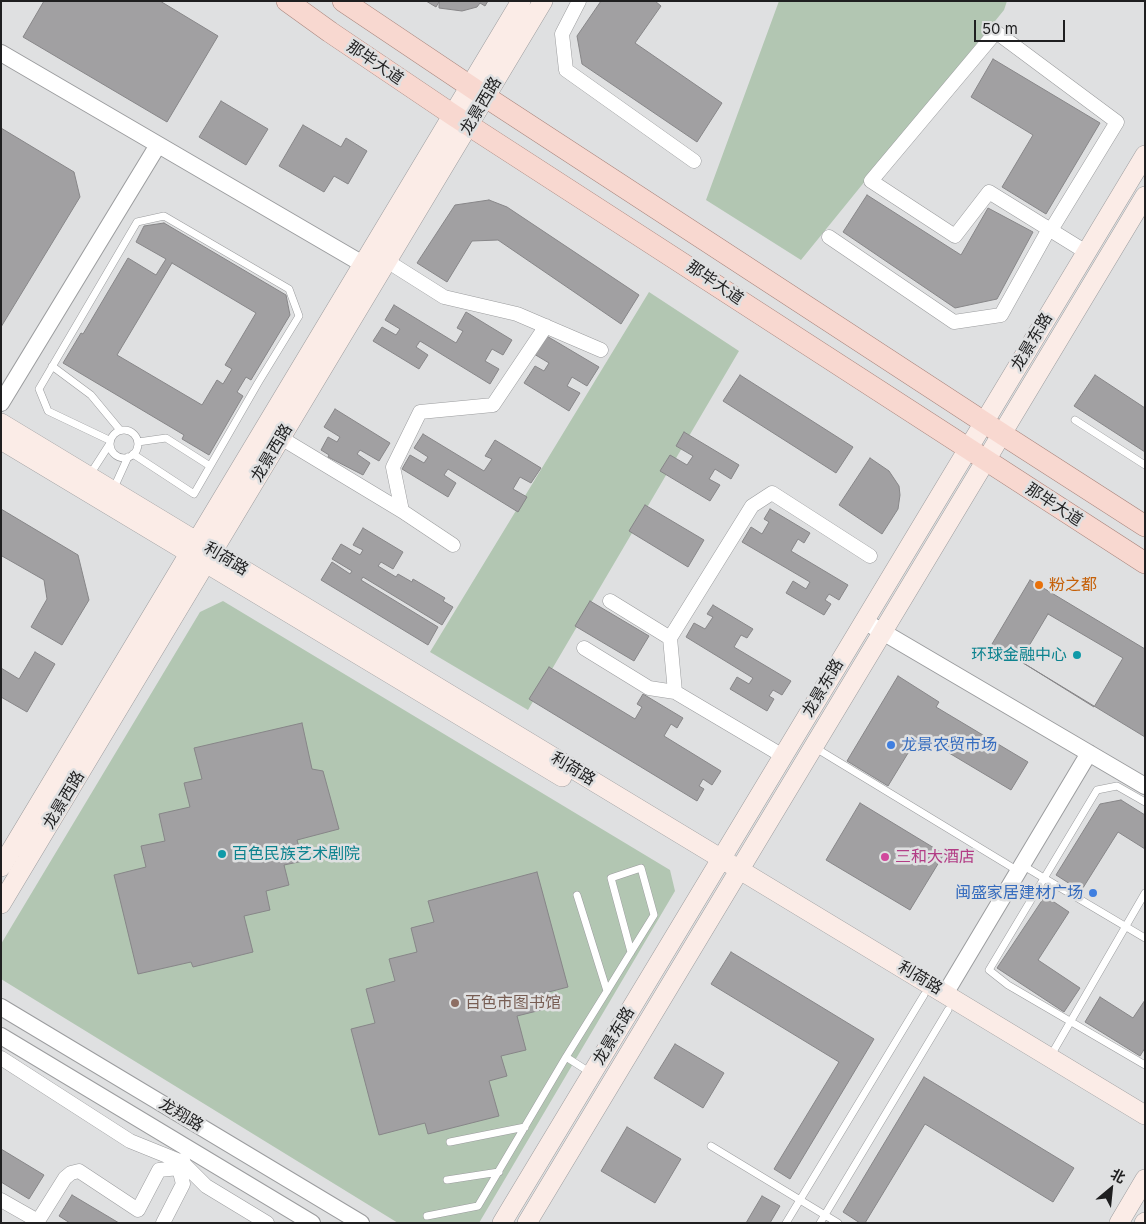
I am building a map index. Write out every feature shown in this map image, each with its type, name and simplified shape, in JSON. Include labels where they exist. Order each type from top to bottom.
[{"type":"main road","name":"那毕大道","points":[[287,1],[461,120],[668,252],[967,449],[1145,563]]},
{"type":"main road","name":"龙景西路","points":[[478,92],[522,1]]},
{"type":"main road","name":"龙景西路","points":[[1,867],[363,265],[478,92],[544,1]]},
{"type":"main road","name":"那毕大道","points":[[346,3],[478,92],[1145,526]]},
{"type":"main road","points":[[330,32],[346,3]]},
{"type":"main road","name":"龙景西路","points":[[1,904],[384,268],[461,120]]},
{"type":"main road","name":"龙景东路","points":[[502,1223],[1145,154]]},
{"type":"main road","name":"龙景东路","points":[[527,1223],[1145,196]]},
{"type":"main road","name":"利荷路","points":[[1,423],[113,491],[193,547]]},
{"type":"main road","name":"利荷路","points":[[1,440],[210,557],[947,1002],[1145,1128]]},
{"type":"main road","name":"利荷路","points":[[736,875],[924,995],[947,1002],[1049,1057],[1145,1114]]},
{"type":"main road","points":[[1119,1223],[1145,1179]]},
{"type":"street","points":[[579,1],[562,34],[566,70],[694,161]]},
{"type":"street","points":[[829,237],[954,322],[1001,315],[1050,229],[1117,122],[996,32],[871,181],[955,236],[989,192],[1050,229],[1086,252]]},
{"type":"street","points":[[1,53],[363,265],[384,268],[444,297],[517,314],[602,350]]},
{"type":"street","points":[[1,403],[158,145]]},
{"type":"street","points":[[402,512],[393,468],[420,412],[493,405],[546,326]]},
{"type":"street","points":[[281,438],[453,545]]},
{"type":"street","points":[[675,692],[670,638],[752,506],[772,493],[870,556]]},
{"type":"street","points":[[610,601],[670,638]]},
{"type":"street","points":[[864,621],[1145,786]]},
{"type":"street","points":[[584,648],[649,688],[675,692],[783,756]]},
{"type":"street","points":[[947,1002],[1020,868],[1089,753]]},
{"type":"street","name":"龙翔路","points":[[1,1007],[361,1223]]},
{"type":"street","name":"龙翔路","points":[[1,1036],[183,1159],[312,1223]]},
{"type":"street","points":[[1,1058],[130,1141],[183,1159],[206,1186],[267,1223]]},
{"type":"street","points":[[1,1200],[39,1222],[65,1178],[71,1173],[79,1171],[138,1210],[159,1170],[183,1159]]},
{"type":"street","points":[[163,1223],[183,1184],[183,1159]]},
{"type":"lane","points":[[164,216],[289,290],[298,316],[194,494],[130,456],[118,457],[111,450],[109,443],[48,411],[39,389],[52,366],[137,222],[164,216]]},
{"type":"lane","points":[[52,366],[91,395],[120,430]]},
{"type":"lane","points":[[1075,420],[1145,465]]},
{"type":"lane","points":[[89,476],[115,432],[120,430],[130,431],[134,434],[138,447],[130,456],[113,491]]},
{"type":"lane","points":[[138,442],[166,438],[210,466]]},
{"type":"lane","points":[[813,747],[1020,868],[1044,878],[1145,938]]},
{"type":"lane","points":[[1145,802],[1118,786],[1097,790],[989,970],[1008,985],[1145,1064]]},
{"type":"lane","points":[[427,1216],[478,1206],[499,1172],[566,1057],[654,915],[641,868],[611,878],[631,952]]},
{"type":"lane","points":[[1049,1057],[1145,893]]},
{"type":"lane","points":[[578,895],[607,991]]},
{"type":"lane","points":[[786,1223],[924,995]]},
{"type":"lane","points":[[820,1223],[947,1002]]},
{"type":"lane","points":[[566,1057],[592,1074]]},
{"type":"lane","points":[[450,1142],[525,1128]]},
{"type":"lane","points":[[711,1146],[838,1223]]},
{"type":"lane","points":[[447,1180],[499,1172]]},
{"type":"green space","points":[[779,1],[1007,1],[1004,10],[801,260],[706,200]]},
{"type":"green space","points":[[649,292],[739,351],[528,710],[430,652]]},
{"type":"green space","points":[[223,601],[670,870],[675,891],[479,1223],[398,1223],[1,979],[1,944],[200,612]]},
{"type":"building","points":[[44,1],[160,1],[218,36],[167,122],[23,37]]},
{"type":"building","points":[[426,1],[488,1],[485,6],[480,3],[477,7],[462,11],[439,8],[439,2],[436,7]]},
{"type":"building","points":[[601,1],[655,1],[661,6],[635,43],[722,103],[697,142],[582,64],[577,36]]},
{"type":"building","points":[[993,59],[1100,123],[1046,214],[1002,187],[1033,135],[971,97]]},
{"type":"building","points":[[221,101],[268,129],[246,165],[199,137]]},
{"type":"building","points":[[303,125],[341,147],[346,138],[367,151],[348,184],[334,176],[324,192],[279,166]]},
{"type":"building","points":[[1,128],[74,172],[80,197],[1,327]]},
{"type":"building","points":[[867,195],[961,255],[988,208],[1033,232],[997,299],[955,308],[843,232]]},
{"type":"building","points":[[489,200],[507,207],[639,295],[621,324],[498,240],[472,241],[447,282],[417,263],[455,205]]},
{"type":"building","points":[[164,223],[286,295],[290,315],[251,380],[246,377],[237,392],[243,396],[209,455],[182,439],[184,435],[63,363],[81,333],[83,334],[128,258],[156,275],[166,259],[136,242],[144,226]],"holes":[[[172,263],[256,313],[225,365],[232,369],[223,384],[217,380],[202,405],[117,355]]]},
{"type":"building","points":[[394,305],[456,343],[463,331],[457,328],[466,312],[512,340],[503,355],[492,349],[485,361],[499,369],[490,384],[420,341],[416,347],[428,355],[419,369],[373,341],[382,327],[396,335],[400,329],[385,320]]},
{"type":"building","points":[[545,335],[599,367],[587,386],[572,377],[567,386],[580,393],[569,411],[524,383],[535,366],[544,371],[549,363],[534,354]]},
{"type":"building","points":[[740,375],[853,447],[836,473],[723,401]]},
{"type":"building","points":[[1095,375],[1145,408],[1145,452],[1074,406]]},
{"type":"building","points":[[335,409],[390,443],[379,461],[360,450],[357,454],[370,463],[363,475],[328,457],[329,455],[321,450],[328,437],[337,442],[340,437],[324,427]]},
{"type":"building","points":[[684,432],[739,465],[731,479],[715,469],[709,479],[720,485],[710,501],[660,471],[670,455],[687,465],[693,456],[676,446]]},
{"type":"building","points":[[423,434],[484,471],[492,459],[485,456],[495,440],[541,468],[531,483],[520,477],[513,489],[527,497],[518,512],[448,469],[444,475],[456,483],[448,497],[402,469],[410,455],[424,463],[428,457],[414,448]]},
{"type":"building","points":[[870,458],[889,471],[899,486],[898,509],[882,534],[839,505]]},
{"type":"building","points":[[645,505],[704,540],[688,567],[629,531]]},
{"type":"building","points":[[1,509],[78,555],[89,600],[62,645],[31,627],[47,599],[44,580],[2,556],[1,558]]},
{"type":"building","points":[[770,509],[810,533],[804,543],[798,539],[791,551],[848,585],[839,600],[829,594],[825,600],[831,604],[824,615],[786,593],[793,581],[806,589],[810,582],[742,542],[751,527],[762,534],[769,522],[764,519]]},
{"type":"building","points":[[363,528],[403,552],[393,569],[381,562],[378,566],[396,577],[398,574],[412,582],[413,579],[445,598],[443,601],[453,607],[442,625],[363,577],[361,580],[438,627],[428,645],[321,580],[332,562],[350,574],[352,571],[332,559],[341,544],[360,555],[363,550],[353,545]]},
{"type":"building","name":"环球金融中心","points":[[1030,580],[1145,649],[1145,737],[992,644]]},
{"type":"building","points":[[590,601],[649,636],[634,661],[575,626]]},
{"type":"building","points":[[713,605],[753,629],[747,638],[741,635],[734,647],[791,681],[782,695],[773,690],[769,696],[774,699],[767,711],[730,689],[737,677],[749,684],[753,678],[686,637],[694,623],[705,629],[713,617],[707,614]]},
{"type":"building","points":[[1048,614],[1123,658],[1094,707],[1020,661]]},
{"type":"building","points":[[35,652],[55,664],[27,712],[1,697],[1,668],[19,679]]},
{"type":"building","points":[[549,667],[635,719],[642,707],[637,704],[643,694],[683,718],[677,728],[671,724],[664,736],[721,771],[712,785],[703,779],[699,786],[704,789],[697,801],[529,699]]},
{"type":"building","points":[[898,676],[939,702],[936,707],[1028,762],[1011,790],[919,735],[888,786],[847,761]]},
{"type":"building","name":"百色民族艺术剧院","points":[[302,723],[312,769],[323,771],[339,829],[297,840],[303,861],[284,865],[289,885],[266,891],[270,910],[244,916],[253,952],[193,967],[191,962],[138,974],[114,875],[146,867],[141,846],[165,841],[159,814],[190,807],[184,783],[202,779],[194,748]]},
{"type":"building","points":[[1121,800],[1145,815],[1145,849],[1118,832],[1081,891],[1056,875],[1100,804]]},
{"type":"building","name":"三和大酒店","points":[[860,803],[944,854],[910,910],[826,860]]},
{"type":"building","name":"百色市图书馆","points":[[537,872],[568,987],[537,995],[541,1010],[517,1016],[526,1050],[501,1056],[507,1076],[489,1081],[499,1116],[428,1134],[425,1123],[379,1135],[351,1029],[375,1023],[366,989],[395,981],[389,959],[417,952],[411,928],[434,922],[428,901]]},
{"type":"building","points":[[1045,896],[1069,912],[1038,960],[1080,988],[1064,1012],[997,968]]},
{"type":"building","points":[[731,952],[874,1039],[790,1179],[774,1169],[839,1062],[711,984]]},
{"type":"building","points":[[1100,997],[1133,1018],[1145,1000],[1145,1048],[1140,1056],[1085,1022]]},
{"type":"building","points":[[675,1044],[724,1073],[703,1108],[654,1078]]},
{"type":"building","points":[[924,1077],[1074,1168],[1053,1202],[925,1124],[865,1223],[860,1223],[843,1212]]},
{"type":"building","points":[[627,1127],[681,1159],[655,1203],[601,1171]]},
{"type":"building","points":[[1,1149],[44,1175],[29,1199],[1,1182]]},
{"type":"building","points":[[72,1195],[119,1223],[70,1223],[59,1216]]},
{"type":"building","points":[[762,1196],[780,1206],[770,1223],[746,1223]]},
{"type":"place","name":"粉之都","points":[[1039,585]]},
{"type":"place","name":"环球金融中心","points":[[1077,655]]},
{"type":"place","name":"龙景农贸市场","points":[[891,745]]},
{"type":"place","name":"百色民族艺术剧院","points":[[222,854]]},
{"type":"place","name":"三和大酒店","points":[[885,857]]},
{"type":"place","name":"闽盛家居建材广场","points":[[1093,893]]},
{"type":"place","name":"百色市图书馆","points":[[455,1003]]}]
